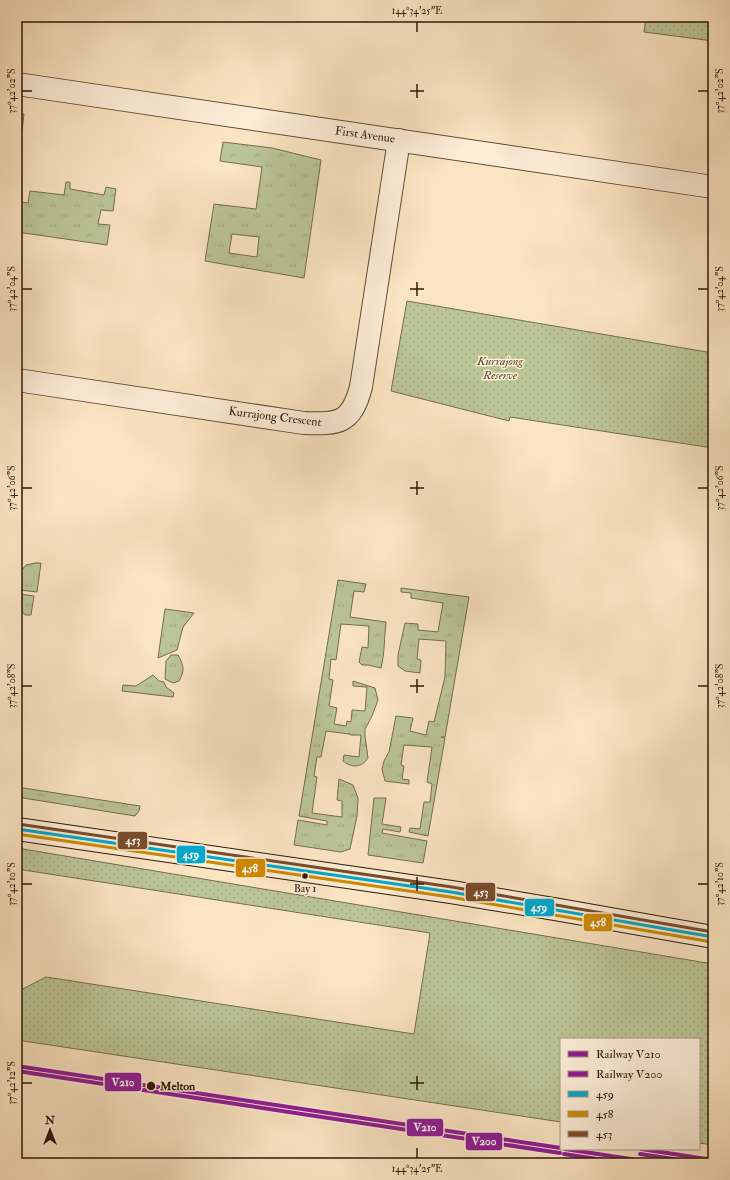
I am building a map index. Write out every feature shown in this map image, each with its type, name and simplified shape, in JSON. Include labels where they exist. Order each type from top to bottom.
[{"type":"street","name":"First Avenue","points":[[17,84],[713,187]]},
{"type":"street","name":"Kurrajong Crescent","points":[[17,380],[304,423],[328,424],[345,418],[356,404],[361,387],[399,140]]},
{"type":"street","points":[[17,829],[474,896],[713,937]]},
{"type":"green space","points":[[646,17],[713,17],[713,41],[644,32]]},
{"type":"green space","points":[[17,113],[24,114],[22,131],[17,131]]},
{"type":"green space","points":[[223,142],[272,148],[321,160],[304,278],[205,261],[214,204],[256,209],[262,167],[220,161]],"holes":[[[232,234],[259,237],[257,257],[229,253]]]},
{"type":"green space","points":[[66,182],[70,182],[70,189],[104,195],[106,187],[116,189],[113,211],[101,210],[98,224],[110,225],[107,245],[17,232],[17,201],[28,203],[30,191],[64,195]]},
{"type":"green space","name":"Kurrajong Reserve","points":[[407,301],[713,353],[713,448],[510,417],[509,421],[391,391]]},
{"type":"green space","points":[[41,563],[37,592],[20,590],[20,594],[34,596],[31,615],[25,615],[17,604],[17,576],[26,565]]},
{"type":"green space","points":[[338,580],[366,584],[364,592],[354,591],[350,617],[386,622],[381,668],[362,665],[359,662],[362,647],[368,648],[369,626],[341,624],[336,660],[331,659],[329,679],[333,680],[329,706],[337,708],[334,724],[346,726],[347,721],[351,722],[352,710],[365,711],[367,687],[353,686],[353,681],[375,688],[378,700],[365,729],[368,758],[363,764],[353,766],[343,761],[344,755],[359,757],[361,735],[350,735],[349,733],[326,731],[321,757],[317,757],[314,776],[317,777],[312,813],[342,817],[342,801],[337,800],[339,779],[353,785],[358,798],[357,816],[350,849],[341,852],[294,845],[298,820],[327,825],[327,821],[299,816]]},
{"type":"green space","points":[[401,588],[469,597],[445,737],[441,737],[445,738],[428,836],[409,832],[410,828],[420,829],[424,802],[430,802],[432,784],[427,782],[432,747],[404,745],[401,765],[404,766],[402,779],[409,780],[409,784],[385,781],[382,769],[389,752],[396,716],[413,718],[410,731],[426,735],[429,721],[434,722],[445,677],[446,641],[419,639],[417,659],[421,660],[420,673],[405,671],[398,666],[398,655],[405,623],[418,624],[418,630],[438,632],[443,603],[411,598],[411,593],[401,592]]},
{"type":"green space","points":[[165,609],[194,613],[183,627],[177,650],[158,658]]},
{"type":"green space","points":[[171,655],[178,655],[182,662],[183,668],[179,681],[173,683],[165,679],[166,661]]},
{"type":"green space","points":[[153,675],[159,681],[164,682],[166,687],[174,693],[173,697],[122,691],[123,685],[136,686]]},
{"type":"green space","points":[[17,787],[140,806],[139,811],[135,816],[17,797]]},
{"type":"green space","points":[[374,798],[386,798],[382,824],[401,827],[400,832],[383,829],[382,833],[427,841],[423,863],[368,855]]},
{"type":"green space","points":[[17,848],[713,964],[713,1145],[700,1143],[700,1038],[560,1038],[560,1122],[17,1040],[17,990],[19,991],[46,977],[414,1034],[430,933],[17,869]]},
{"type":"rail line","name":"V210","points":[[17,1066],[560,1148]]},
{"type":"rail line","name":"V200","points":[[17,1071],[560,1153]]},
{"type":"rail line","name":"V210","points":[[572,1150],[657,1163]]},
{"type":"rail line","name":"V210","points":[[648,1150],[713,1160]]},
{"type":"rail line","name":"V200","points":[[564,1154],[624,1163]]},
{"type":"rail line","name":"V200","points":[[640,1154],[700,1163]]},
{"type":"transit line","name":"453","points":[[18,824],[452,887],[713,932]]},
{"type":"transit line","name":"459","points":[[17,829],[451,892],[713,937]]},
{"type":"transit line","name":"458","points":[[17,834],[450,897],[712,942]]},
{"type":"place","name":"Bay 1","points":[[305,876]]},
{"type":"place","name":"Melton","points":[[151,1086]]}]
